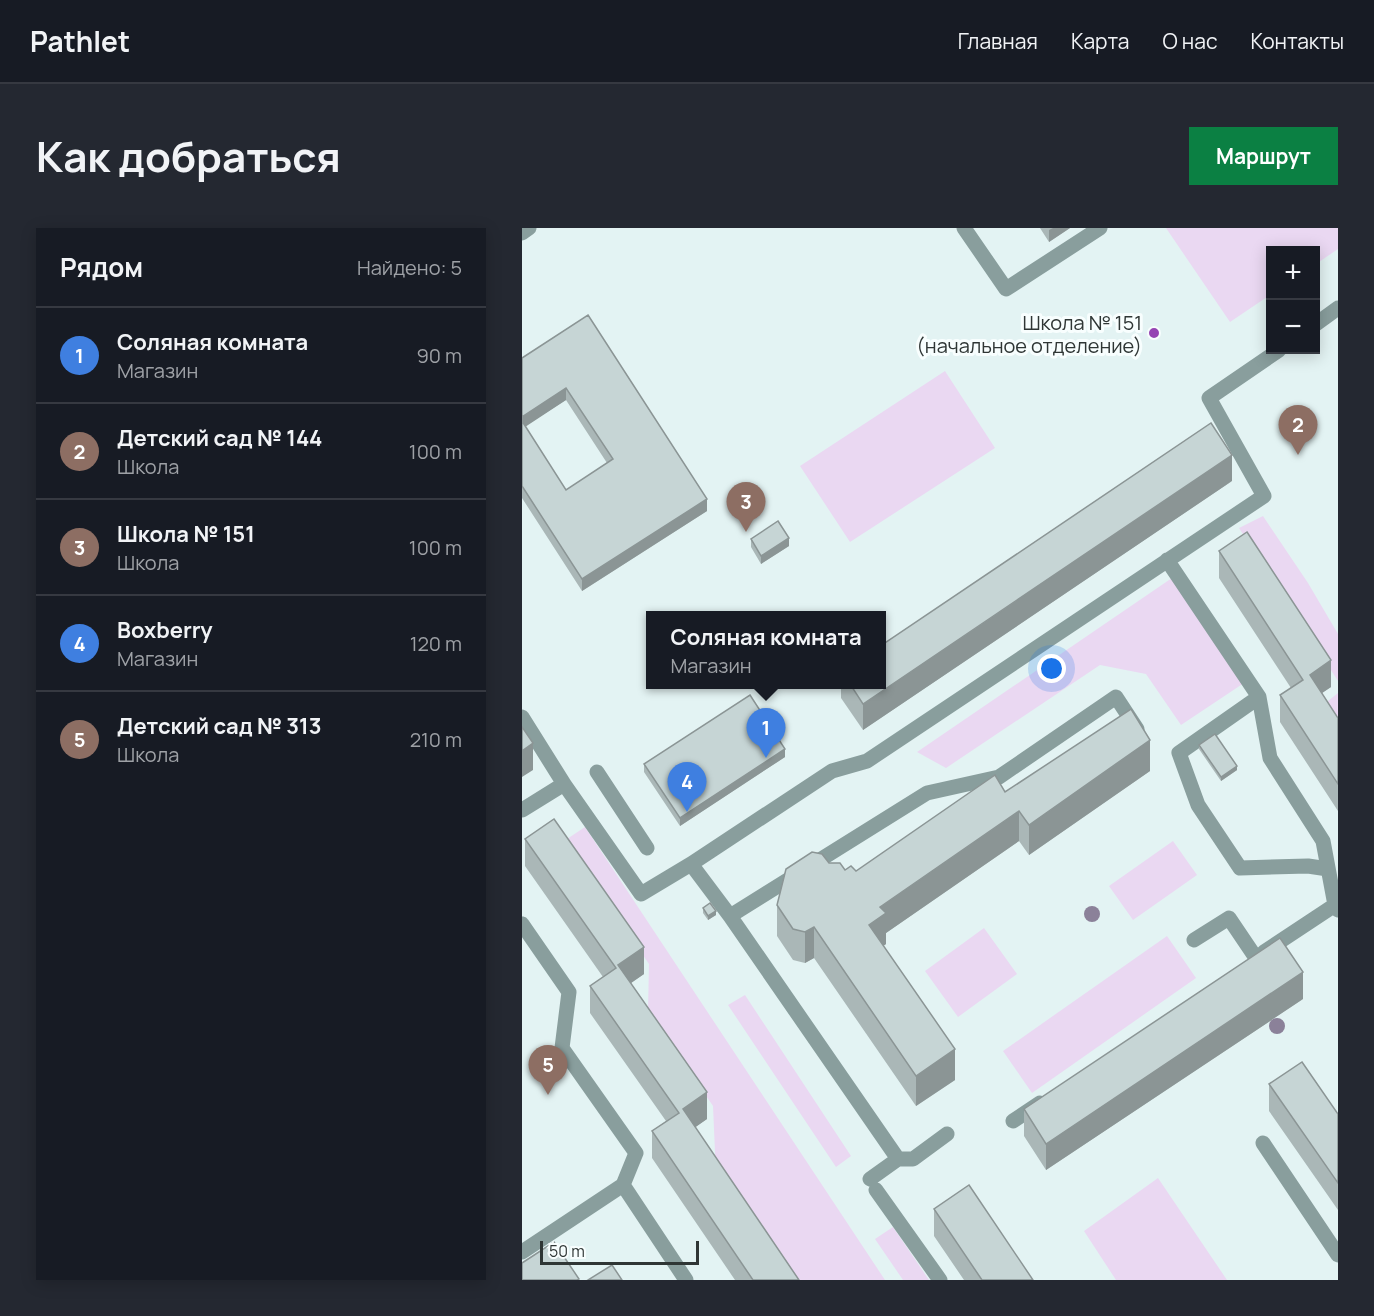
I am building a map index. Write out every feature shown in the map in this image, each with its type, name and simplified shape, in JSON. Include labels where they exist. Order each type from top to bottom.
[{"type":"street","points":[[522,233],[529,228]]},
{"type":"street","points":[[964,228],[1006,290],[1100,228]]},
{"type":"street","points":[[1320,321],[1338,308]]},
{"type":"street","points":[[522,717],[564,784],[641,894],[691,864],[832,771],[867,761],[1264,496],[1209,399],[1273,354]]},
{"type":"street","points":[[1167,561],[1259,697],[1270,758],[1323,841],[1336,908],[1251,961],[1229,918],[1194,940]]},
{"type":"street","points":[[730,916],[927,793],[999,777],[1116,697],[1141,735]]},
{"type":"street","points":[[1259,697],[1179,753],[1198,805],[1240,868],[1308,866],[1328,869]]},
{"type":"street","points":[[597,772],[647,848]]},
{"type":"street","points":[[522,810],[564,784]]},
{"type":"street","points":[[691,864],[730,916],[898,1159]]},
{"type":"street","points":[[522,924],[569,992],[562,1048],[636,1153],[623,1185],[522,1252]]},
{"type":"street","points":[[1013,1121],[1052,1095]]},
{"type":"street","points":[[940,1280],[873,1184],[898,1159],[914,1159],[947,1134]]},
{"type":"street","points":[[1263,1143],[1338,1255]]},
{"type":"street","points":[[623,1185],[686,1280]]},
{"type":"shaded area","points":[[1166,228],[1338,228],[1338,249],[1320,261],[1320,246],[1266,246],[1266,298],[1230,322]]},
{"type":"shaded area","points":[[945,371],[995,448],[850,542],[800,466]]},
{"type":"shaded area","points":[[1263,516],[1308,583],[1338,634],[1338,681],[1239,528]]},
{"type":"shaded area","points":[[1172,578],[1244,683],[1181,725],[1146,674],[1100,665],[946,768],[917,752]]},
{"type":"shaded area","points":[[1338,693],[1338,728],[1323,705]]},
{"type":"shaded area","points":[[585,827],[885,1280],[787,1280],[716,1175],[713,1106],[648,1011],[649,964],[564,841]]},
{"type":"shaded area","points":[[1173,841],[1197,875],[1133,920],[1109,886]]},
{"type":"shaded area","points":[[984,928],[1017,974],[958,1017],[925,971]]},
{"type":"shaded area","points":[[1167,936],[1196,978],[1032,1093],[1003,1051]]},
{"type":"shaded area","points":[[745,995],[851,1156],[836,1167],[728,1005]]},
{"type":"shaded area","points":[[1158,1178],[1227,1280],[1116,1280],[1084,1231]]},
{"type":"shaded area","points":[[893,1227],[929,1280],[903,1280],[875,1239]]},
{"type":"building","points":[[588,315],[707,499],[582,579],[522,486],[522,421],[566,490],[613,459],[566,388],[522,417],[522,358]]},
{"type":"building","points":[[1211,423],[1232,455],[886,688],[886,642]]},
{"type":"building","points":[[778,521],[789,538],[761,556],[751,539]]},
{"type":"building","points":[[1247,532],[1331,660],[1310,675],[1338,718],[1338,784],[1280,695],[1303,680],[1219,551]]},
{"type":"building","points":[[853,689],[885,689],[863,704]]},
{"type":"building","points":[[750,695],[785,749],[680,818],[644,764]]},
{"type":"building","points":[[1131,709],[1150,740],[1029,825],[1019,811],[880,907],[886,913],[869,925],[955,1049],[916,1076],[814,927],[805,932],[793,929],[777,905],[786,869],[812,852],[822,854],[829,863],[840,863],[845,870],[851,866],[856,871],[995,775],[1005,792]]},
{"type":"building","points":[[522,727],[533,743],[522,751]]},
{"type":"building","points":[[1215,734],[1237,766],[1221,777],[1199,745]]},
{"type":"building","points":[[554,819],[644,947],[618,965],[707,1092],[683,1109],[799,1280],[753,1280],[652,1131],[679,1113],[590,986],[616,968],[525,839]]},
{"type":"building","points":[[710,903],[716,911],[708,916],[703,908]]},
{"type":"building","points":[[1280,938],[1303,972],[1046,1144],[1024,1109]]},
{"type":"building","points":[[1302,1062],[1338,1114],[1338,1183],[1269,1084]]},
{"type":"building","points":[[969,1185],[1033,1280],[982,1280],[934,1209]]},
{"type":"building","points":[[554,1242],[579,1279],[522,1280],[522,1263]]},
{"type":"building","points":[[612,1265],[622,1280],[588,1280]]},
{"type":"place","name":"Школа № 151 (начальное отделение)","points":[[1154,333]]},
{"type":"place","name":"Детский сад № 144","points":[[1298,455]]},
{"type":"place","name":"Школа № 151","points":[[746,532]]},
{"type":"place","name":"Соляная комната","points":[[766,758]]},
{"type":"place","name":"Boxberry","points":[[687,812]]},
{"type":"place","name":"Детский сад № 313","points":[[548,1095]]}]
